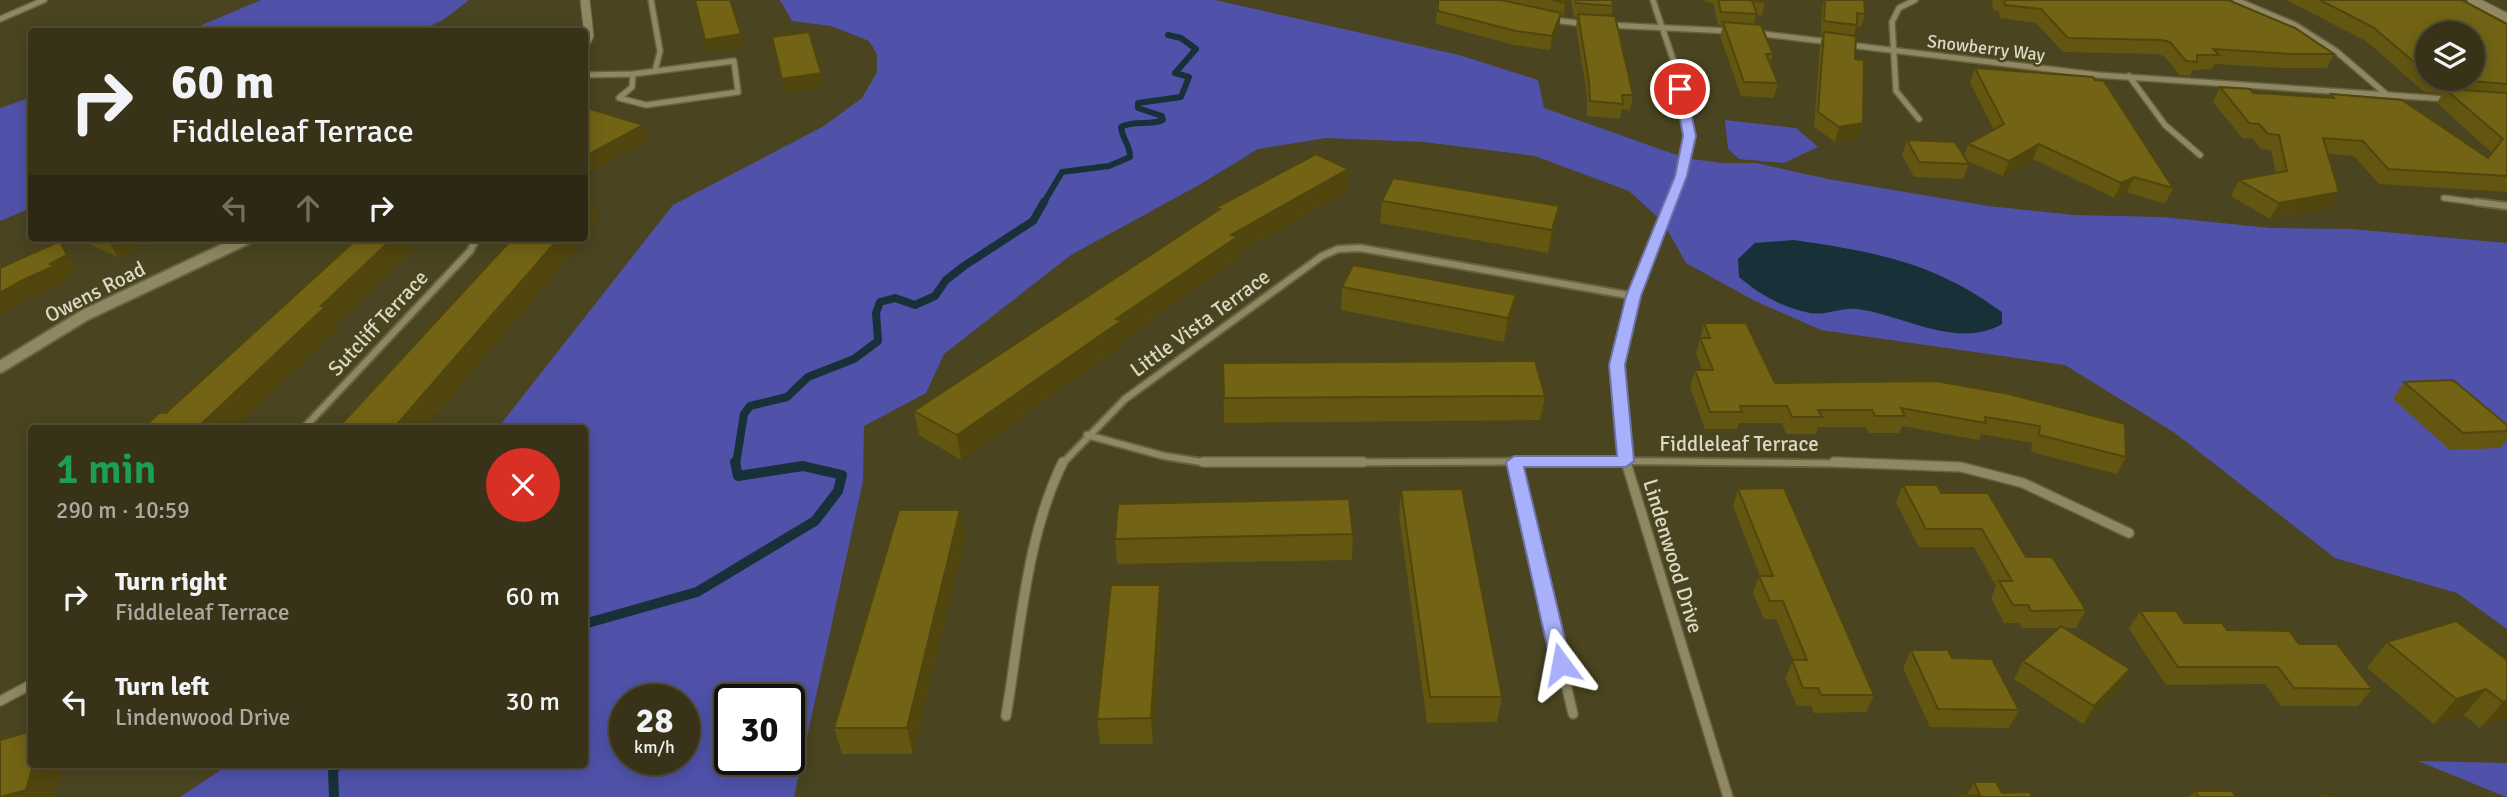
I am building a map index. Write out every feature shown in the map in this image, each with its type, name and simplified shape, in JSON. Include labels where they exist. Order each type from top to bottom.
[{"type":"street","points":[[0,19],[44,0]]},
{"type":"street","points":[[586,0],[588,38]]},
{"type":"street","points":[[651,0],[660,51],[655,71]]},
{"type":"street","name":"Lindenwood Drive","points":[[1653,0],[1686,110],[1689,136],[1681,176],[1633,296],[1617,365],[1626,461],[1728,797]]},
{"type":"street","points":[[1915,0],[1899,8],[1892,22],[1896,92],[1919,119]]},
{"type":"street","points":[[2236,0],[2305,32],[2336,51],[2386,95]]},
{"type":"street","points":[[2472,0],[2507,18]]},
{"type":"street","points":[[1546,19],[1598,25],[1734,31]]},
{"type":"street","name":"Snowberry Way","points":[[1747,32],[2129,76],[2456,100]]},
{"type":"street","points":[[588,75],[633,74],[734,61],[738,92],[646,105],[619,98],[632,87],[633,74]]},
{"type":"street","points":[[2129,76],[2165,125],[2200,155]]},
{"type":"street","points":[[2444,198],[2507,206]]},
{"type":"street","name":"Owens Road","points":[[0,367],[85,315],[240,242]]},
{"type":"street","name":"Sutcliff Terrace","points":[[307,425],[470,251],[475,242]]},
{"type":"street","name":"Little Vista Terrace","points":[[1006,716],[1037,530],[1050,488],[1063,462],[1125,399],[1322,256],[1338,249],[1360,248],[1633,296]]},
{"type":"street","name":"Fiddleleaf Terrace","points":[[1087,435],[1164,456],[1208,463],[1827,462],[1961,467],[2022,483],[2129,533]]},
{"type":"street","points":[[1514,462],[1573,714]]},
{"type":"street","points":[[0,701],[28,686]]},
{"type":"shaded area","points":[[261,0],[469,0],[443,20],[426,28],[195,28]]},
{"type":"shaded area","points":[[780,0],[1215,0],[1459,55],[1538,80],[1544,108],[1685,158],[1721,163],[1756,163],[1828,179],[1988,206],[2074,215],[2162,217],[2271,228],[2351,229],[2507,243],[2507,629],[2457,593],[2335,558],[2175,433],[2065,365],[1821,330],[1755,301],[1686,263],[1663,222],[1629,191],[1535,156],[1424,142],[1326,138],[1258,149],[1199,185],[1071,255],[944,354],[926,393],[864,426],[863,481],[805,747],[805,684],[714,684],[714,775],[799,775],[794,797],[180,797],[224,768],[588,768],[588,425],[500,425],[673,205],[824,126],[862,98],[877,72],[877,54],[869,41],[831,26],[792,21]]},
{"type":"shaded area","points":[[28,98],[28,209],[0,221],[0,108]]},
{"type":"shaded area","points":[[1725,120],[1796,128],[1818,147],[1784,163],[1739,159],[1728,149]]},
{"type":"shaded area","points":[[2418,761],[2507,763],[2507,797],[2506,797]]},
{"type":"water","points":[[1794,240],[1874,254],[1932,272],[1977,295],[2002,312],[2002,324],[1985,331],[1949,332],[1857,309],[1810,313],[1772,300],[1739,277],[1738,259],[1755,243]]},
{"type":"building","points":[[695,0],[730,0],[741,34],[705,40]]},
{"type":"building","points":[[1438,0],[1501,0],[1561,13],[1552,36],[1516,31],[1438,11]]},
{"type":"building","points":[[1575,0],[1612,0],[1613,6],[1576,3]]},
{"type":"building","points":[[1718,0],[1764,0],[1765,2],[1752,1],[1757,14],[1721,12]]},
{"type":"building","points":[[1825,0],[1864,0],[1865,14],[1857,13],[1857,25],[1824,21]]},
{"type":"building","points":[[2004,0],[2228,0],[2295,28],[2334,54],[2213,49],[2219,55],[2197,55],[2197,62],[2186,61],[2170,42],[2162,40],[2068,38],[2041,9],[2005,5]]},
{"type":"building","points":[[2320,0],[2462,0],[2507,24],[2507,84],[2485,82],[2485,21],[2415,21],[2415,63],[2373,27]]},
{"type":"building","points":[[1578,14],[1615,16],[1633,95],[1622,95],[1623,104],[1590,101]]},
{"type":"building","points":[[1723,22],[1761,25],[1773,54],[1766,54],[1778,83],[1744,82]]},
{"type":"building","points":[[809,32],[821,73],[782,79],[772,37]]},
{"type":"building","points":[[1824,32],[1856,36],[1855,59],[1864,60],[1863,123],[1839,127],[1818,112]]},
{"type":"building","points":[[1975,68],[2093,77],[2095,80],[2104,81],[2173,188],[2134,177],[2121,183],[2039,144],[2009,161],[1968,144],[2004,124]]},
{"type":"building","points":[[2220,87],[2250,89],[2253,93],[2334,98],[2331,94],[2402,100],[2488,158],[2503,139],[2447,91],[2507,93],[2507,176],[2388,169],[2363,141],[2323,138],[2339,192],[2279,203],[2239,180],[2287,171],[2279,135],[2268,134],[2259,124],[2249,123]]},
{"type":"building","points":[[588,108],[643,125],[588,155]]},
{"type":"building","points":[[1907,140],[1955,142],[1969,164],[1919,162]]},
{"type":"building","points":[[1316,154],[1348,169],[1231,235],[1237,237],[1116,319],[1121,321],[957,435],[914,411],[1220,209],[1217,207]]},
{"type":"building","points":[[1393,178],[1559,206],[1552,230],[1382,201]]},
{"type":"building","points":[[58,242],[60,242],[67,255],[50,264],[54,266],[0,293],[0,268]]},
{"type":"building","points":[[354,242],[389,242],[321,306],[325,307],[200,425],[146,425],[159,413],[166,413]]},
{"type":"building","points":[[509,242],[556,242],[396,425],[341,425]]},
{"type":"building","points":[[1353,265],[1516,295],[1508,318],[1342,287]]},
{"type":"building","points":[[1704,323],[1746,323],[1775,383],[1936,381],[2009,394],[2125,424],[2126,457],[2039,435],[2040,426],[1985,417],[1986,423],[1901,408],[1905,416],[1875,416],[1872,410],[1818,410],[1822,417],[1792,417],[1787,406],[1740,406],[1742,412],[1710,412],[1695,370],[1713,370],[1700,338],[1710,338]]},
{"type":"building","points":[[1535,361],[1545,396],[1224,398],[1223,363]]},
{"type":"building","points":[[2453,380],[2507,425],[2507,431],[2463,433],[2404,382]]},
{"type":"building","points":[[1903,485],[1937,485],[1941,493],[1988,493],[2026,557],[2052,557],[2086,610],[2031,611],[2028,605],[2013,605],[1999,581],[2012,581],[1982,529],[1926,529]]},
{"type":"building","points":[[1784,488],[1874,695],[1821,695],[1818,688],[1803,688],[1792,660],[1807,660],[1783,601],[1770,601],[1759,576],[1773,576],[1738,489]]},
{"type":"building","points":[[1462,489],[1502,697],[1430,697],[1401,490]]},
{"type":"building","points":[[1349,499],[1353,534],[1115,539],[1118,504]]},
{"type":"building","points":[[899,510],[960,510],[907,728],[834,728]]},
{"type":"building","points":[[1111,585],[1160,585],[1151,718],[1097,719]]},
{"type":"building","points":[[2140,611],[2176,611],[2184,623],[2222,623],[2227,630],[2289,631],[2299,644],[2337,644],[2372,689],[2294,688],[2278,667],[2178,667]]},
{"type":"building","points":[[2456,621],[2507,660],[2507,701],[2503,702],[2486,689],[2456,699],[2387,642]]},
{"type":"building","points":[[2061,626],[2130,669],[2094,706],[2023,661]]},
{"type":"building","points":[[1911,650],[1948,650],[1952,658],[1992,659],[2019,710],[1938,709]]},
{"type":"building","points":[[28,732],[28,768],[32,768],[26,790],[0,797],[0,740]]},
{"type":"building","points":[[1974,782],[1996,782],[2002,793],[2030,792],[2032,797],[1958,797],[1980,795]]},
{"type":"building","points":[[2195,791],[2232,791],[2236,797],[2199,797]]},
{"type":"waterway","points":[[1043,204],[1062,172],[1109,166],[1130,157],[1121,127],[1163,120],[1162,116],[1138,108],[1138,103],[1181,97],[1189,77],[1175,73],[1196,49],[1181,38],[1168,35]]},
{"type":"waterway","points":[[736,464],[744,414],[750,406],[787,397],[808,377],[854,359],[878,341],[876,313],[880,302],[895,298],[915,305],[935,296],[946,280],[964,266],[1033,221],[1044,202]]},
{"type":"waterway","points":[[588,623],[697,592],[815,521],[838,491],[842,475],[803,466],[738,476],[735,462]]},
{"type":"waterway","points":[[334,768],[334,797]]},
{"type":"route","points":[[1561,664],[1514,462],[1626,461],[1617,365],[1633,296],[1681,176],[1689,136],[1680,89]]}]
